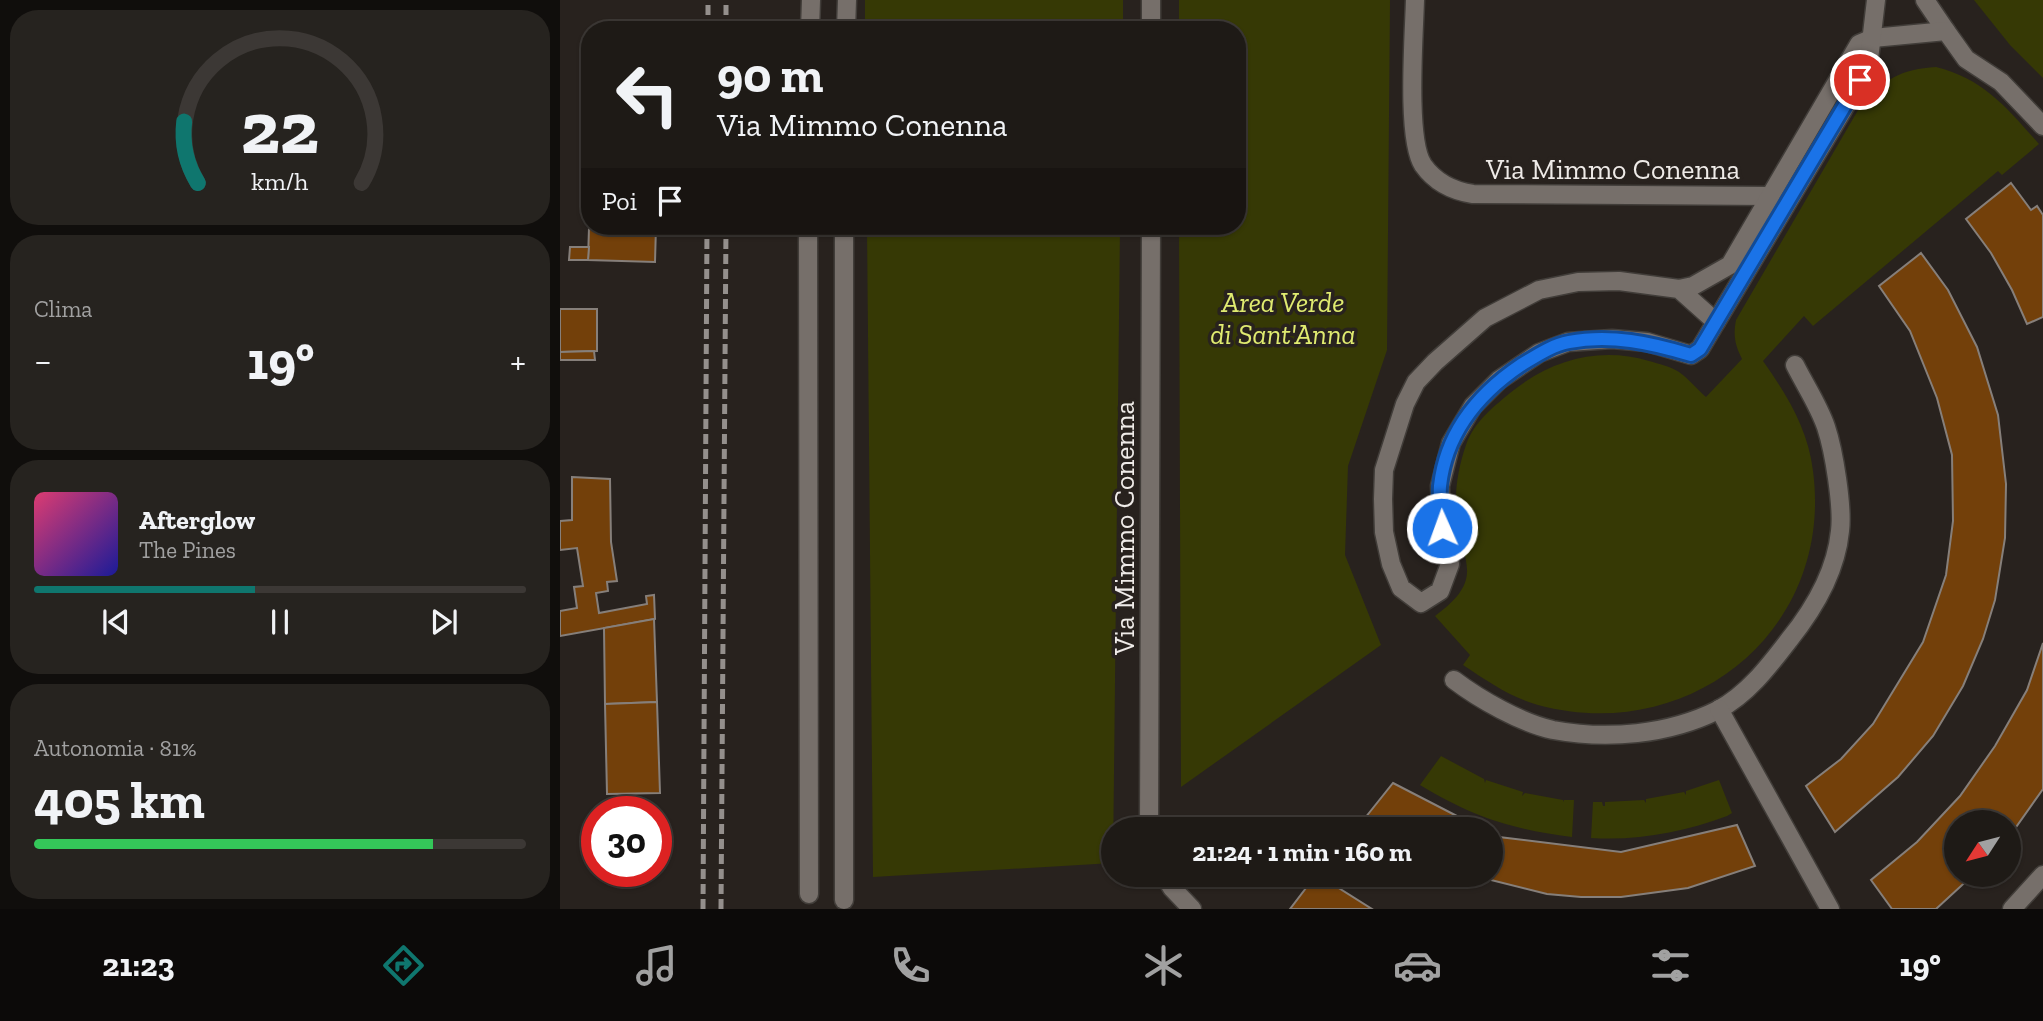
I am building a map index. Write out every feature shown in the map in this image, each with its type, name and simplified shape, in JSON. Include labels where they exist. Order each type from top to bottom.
[{"type":"street","points":[[810,21],[811,0]]},
{"type":"street","points":[[846,0],[846,21]]},
{"type":"street","points":[[1151,0],[1151,21]]},
{"type":"street","name":"Via Mimmo Conenna","points":[[1415,0],[1413,132],[1422,164],[1433,177],[1446,186],[1473,194],[1770,196]]},
{"type":"street","points":[[1716,322],[1679,289],[1619,281],[1578,282],[1539,290],[1485,317],[1416,382],[1405,404],[1384,470],[1384,532],[1391,564],[1401,588],[1421,603],[1440,591],[1450,564],[1442,528],[1440,486],[1451,443],[1473,406],[1499,380],[1539,353],[1568,342],[1612,339],[1647,342],[1691,355],[1700,349],[1868,68],[1876,0]]},
{"type":"street","points":[[1925,0],[1966,59],[2001,82],[2043,126]]},
{"type":"street","points":[[1873,38],[1946,32]]},
{"type":"street","name":"Via Mimmo Conenna","points":[[1679,289],[1693,286],[1730,265],[1859,44],[1873,38]]},
{"type":"street","points":[[808,235],[809,894]]},
{"type":"street","points":[[844,235],[845,900]]},
{"type":"street","name":"Via Mimmo Conenna","points":[[1149,817],[1150,235]]},
{"type":"street","points":[[1454,680],[1498,708],[1550,729],[1604,736],[1657,730],[1719,709],[1759,678],[1796,632],[1827,583],[1841,531],[1837,478],[1826,426],[1795,365]]},
{"type":"street","points":[[1719,709],[1830,909]]},
{"type":"street","points":[[2012,909],[2043,876]]},
{"type":"street","points":[[1171,887],[1192,909]]},
{"type":"green space","points":[[865,0],[1123,0],[1123,21],[865,21]]},
{"type":"green space","name":"Area Verde di Sant'Anna","points":[[1179,0],[1390,0],[1387,350],[1348,466],[1345,555],[1381,645],[1181,787],[1179,235],[1246,235],[1246,21],[1179,21]]},
{"type":"green space","points":[[1974,0],[2043,0],[2043,78],[2010,45]]},
{"type":"green space","points":[[1936,67],[1968,79],[1994,96],[2039,144],[2002,175],[1998,171],[1813,326],[1804,316],[1763,361],[1795,413],[1806,441],[1813,471],[1813,528],[1800,580],[1775,626],[1740,663],[1697,691],[1648,708],[1594,713],[1538,705],[1508,693],[1463,665],[1470,655],[1435,616],[1462,590],[1466,578],[1467,566],[1458,526],[1456,492],[1469,437],[1479,422],[1510,393],[1542,372],[1558,364],[1594,356],[1630,357],[1668,367],[1683,375],[1706,397],[1742,359],[1735,340],[1736,320],[1861,105],[1894,77],[1913,70]]},
{"type":"green space","points":[[867,235],[1120,235],[1114,817],[1101,817],[1101,864],[873,877]]},
{"type":"green space","points":[[1441,756],[1484,779],[1485,783],[1486,780],[1523,792],[1522,796],[1525,793],[1563,802],[1574,800],[1572,837],[1503,823],[1503,817],[1485,817],[1458,806],[1420,785]]},
{"type":"green space","points":[[1719,780],[1732,813],[1727,816],[1660,834],[1591,838],[1593,802],[1602,802],[1603,806],[1605,802],[1644,800],[1646,803],[1646,799],[1684,792],[1686,795],[1686,791]]},
{"type":"building","points":[[2011,183],[2031,210],[2037,206],[2043,215],[2043,317],[2027,324],[1991,253],[1966,219]]},
{"type":"building","points":[[589,235],[656,235],[655,262],[588,260]]},
{"type":"building","points":[[570,247],[589,247],[588,260],[569,260]]},
{"type":"building","points":[[1921,253],[1948,290],[1977,347],[1998,415],[2006,484],[2005,538],[1995,600],[1983,639],[1963,686],[1933,736],[1898,777],[1835,832],[1806,786],[1841,759],[1873,724],[1923,642],[1946,575],[1953,521],[1952,455],[1937,398],[1910,331],[1879,286]]},
{"type":"building","points":[[560,309],[597,309],[597,351],[560,352]]},
{"type":"building","points":[[594,351],[595,360],[560,360],[560,352]]},
{"type":"building","points":[[572,477],[610,479],[611,542],[617,581],[607,582],[608,591],[596,593],[599,613],[647,604],[646,596],[654,595],[655,619],[560,636],[560,611],[577,608],[574,587],[583,586],[577,548],[560,550],[560,521],[572,520]]},
{"type":"building","points":[[654,619],[657,702],[605,704],[604,628]]},
{"type":"building","points":[[2043,643],[2043,789],[2021,820],[2021,810],[1947,810],[1995,746],[2027,690]]},
{"type":"building","points":[[657,702],[660,793],[607,794],[605,704]]},
{"type":"building","points":[[1393,783],[1459,817],[1366,817]]},
{"type":"building","points":[[1944,813],[1944,887],[1960,887],[1936,909],[1892,909],[1871,880],[1917,842]]},
{"type":"building","points":[[1737,825],[1755,866],[1688,888],[1621,897],[1547,894],[1503,883],[1503,837],[1621,852]]},
{"type":"building","points":[[1307,887],[1337,887],[1372,909],[1290,909]]},
{"type":"railway","points":[[708,0],[708,21]]},
{"type":"railway","points":[[726,0],[726,21]]},
{"type":"railway","points":[[703,909],[707,235]]},
{"type":"railway","points":[[721,909],[726,235]]},
{"type":"route","points":[[1442,528],[1440,486],[1451,443],[1473,406],[1499,380],[1539,353],[1568,342],[1612,339],[1647,342],[1691,355],[1700,349],[1860,80]]}]
